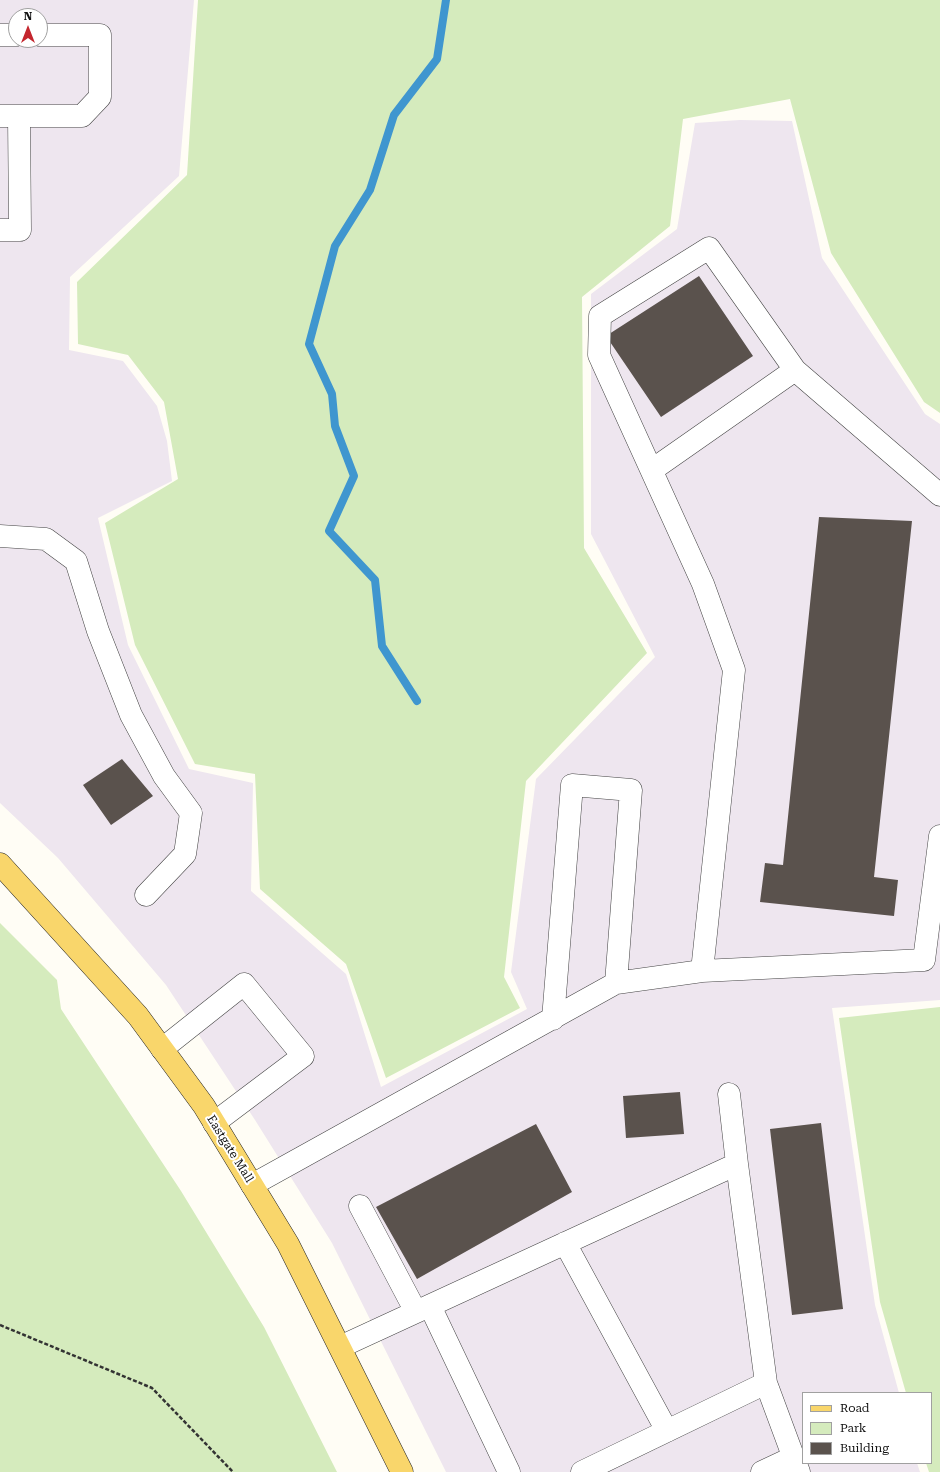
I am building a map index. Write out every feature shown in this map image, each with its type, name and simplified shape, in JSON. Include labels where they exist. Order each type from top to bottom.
[{"type":"main road","name":"Eastgate Mall","points":[[0,864],[138,1016],[204,1106],[288,1244],[402,1472]]},
{"type":"lane","points":[[0,230],[20,230],[9,116],[82,116],[100,97],[100,35],[48,35]]},
{"type":"lane","points":[[702,971],[734,670],[703,584],[599,355],[600,316],[709,248],[795,370],[940,495]]},
{"type":"lane","points":[[652,470],[795,370]]},
{"type":"lane","points":[[0,536],[46,539],[76,561],[98,631],[131,715],[164,776],[191,813],[185,854],[146,895]]},
{"type":"lane","points":[[554,1019],[572,785],[631,790],[616,984]]},
{"type":"lane","points":[[252,1185],[616,984],[702,971],[924,960],[940,836]]},
{"type":"lane","points":[[162,1049],[244,984],[303,1056],[214,1123]]},
{"type":"lane","points":[[729,1094],[766,1383],[797,1464],[762,1472]]},
{"type":"lane","points":[[340,1347],[737,1164]]},
{"type":"lane","points":[[360,1206],[423,1309],[509,1472]]},
{"type":"lane","points":[[565,1243],[666,1431]]},
{"type":"lane","points":[[582,1472],[766,1383]]},
{"type":"path","points":[[0,1325],[152,1388],[233,1472]]},
{"type":"shaded area","points":[[0,0],[194,0],[179,176],[70,277],[69,350],[123,361],[157,406],[167,441],[172,481],[98,518],[128,645],[189,769],[253,783],[251,891],[346,974],[381,1087],[527,1009],[511,972],[536,779],[655,657],[591,534],[591,294],[677,229],[695,123],[740,120],[792,121],[822,258],[925,414],[940,424],[940,1000],[832,1008],[875,1305],[899,1392],[802,1392],[802,1464],[917,1464],[920,1472],[446,1472],[332,1243],[255,1120],[166,985],[58,858],[0,803]]},
{"type":"green space","points":[[198,0],[940,0],[940,413],[924,402],[831,253],[790,99],[683,119],[670,226],[582,297],[584,548],[647,653],[526,781],[504,977],[520,1008],[386,1078],[346,964],[260,889],[255,774],[195,764],[135,645],[105,523],[178,479],[164,402],[128,355],[78,344],[77,282],[187,175]]},
{"type":"green space","points":[[0,923],[57,980],[61,1009],[181,1191],[264,1327],[337,1472],[0,1472]]},
{"type":"green space","points":[[940,1007],[940,1472],[929,1472],[926,1464],[932,1464],[932,1392],[906,1392],[880,1302],[839,1018]]},
{"type":"building","points":[[699,276],[753,356],[661,417],[606,336]]},
{"type":"building","points":[[819,517],[912,521],[874,877],[898,880],[894,916],[760,902],[765,863],[783,865]]},
{"type":"building","points":[[122,759],[153,796],[111,825],[83,785]]},
{"type":"building","points":[[680,1092],[684,1134],[626,1138],[623,1096]]},
{"type":"building","points":[[821,1123],[843,1309],[792,1315],[770,1129]]},
{"type":"building","points":[[536,1124],[572,1192],[417,1279],[376,1207]]},
{"type":"waterway","points":[[417,701],[382,646],[375,580],[329,531],[354,476],[335,426],[332,394],[309,344],[335,246],[370,190],[394,115],[437,59],[446,0]]}]
